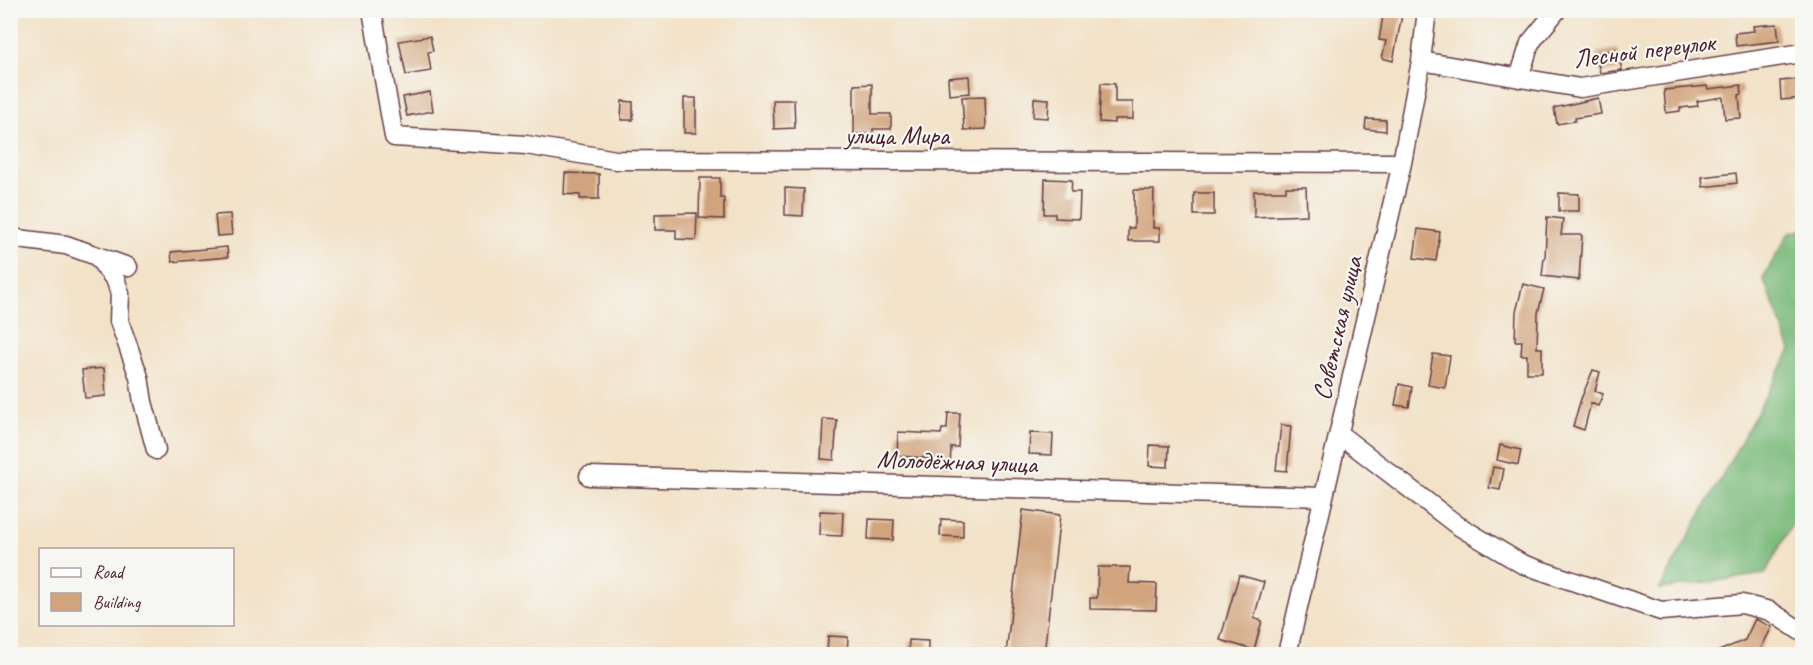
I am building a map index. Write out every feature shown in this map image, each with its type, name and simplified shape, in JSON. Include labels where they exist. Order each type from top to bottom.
[{"type":"street","name":"улица Мира","points":[[372,10],[394,137],[526,145],[616,159],[1402,163]]},
{"type":"street","name":"Советская улица","points":[[1287,654],[1402,163],[1421,61],[1427,10]]},
{"type":"street","points":[[1519,78],[1530,43],[1557,10]]},
{"type":"street","name":"Лесной переулок","points":[[1421,61],[1580,88],[1803,53]]},
{"type":"street","points":[[10,238],[66,245],[128,267]]},
{"type":"street","points":[[98,258],[116,281],[120,294],[119,321],[139,377],[145,413],[156,450]]},
{"type":"street","points":[[1339,434],[1457,525],[1522,564],[1661,610],[1742,604],[1751,606],[1770,611],[1803,632]]},
{"type":"street","name":"Молодёжная улица","points":[[589,477],[1324,497]]},
{"type":"green space","points":[[1802,230],[1802,505],[1765,574],[1660,589],[1791,350],[1763,278],[1789,233]]},
{"type":"building","points":[[1384,10],[1403,10],[1393,61],[1382,58],[1386,41],[1379,40]]},
{"type":"building","points":[[1777,24],[1779,41],[1736,46],[1735,33],[1754,31],[1753,26]]},
{"type":"building","points":[[430,36],[433,51],[428,52],[431,71],[406,75],[399,41]]},
{"type":"building","points":[[1617,49],[1622,70],[1600,73],[1596,53]]},
{"type":"building","points":[[969,76],[970,93],[949,95],[948,78]]},
{"type":"building","points":[[1803,79],[1803,98],[1781,100],[1780,81]]},
{"type":"building","points":[[1101,83],[1115,84],[1115,102],[1133,102],[1133,119],[1114,119],[1114,123],[1099,122]]},
{"type":"building","points":[[872,84],[872,114],[891,114],[891,129],[873,129],[873,134],[854,134],[854,85]]},
{"type":"building","points":[[1741,85],[1742,94],[1739,95],[1741,118],[1725,119],[1723,97],[1697,101],[1698,106],[1680,108],[1680,111],[1666,113],[1664,90],[1707,86],[1708,89]]},
{"type":"building","points":[[430,92],[433,111],[407,116],[403,97]]},
{"type":"building","points":[[985,96],[986,129],[964,130],[962,97]]},
{"type":"building","points":[[684,98],[696,98],[696,133],[684,133]]},
{"type":"building","points":[[1034,98],[1049,99],[1048,118],[1033,117]]},
{"type":"building","points":[[1598,98],[1601,114],[1575,118],[1575,121],[1557,124],[1554,108]]},
{"type":"building","points":[[773,100],[794,100],[795,128],[774,129]]},
{"type":"building","points":[[622,101],[633,102],[633,120],[621,120]]},
{"type":"building","points":[[1366,119],[1386,120],[1386,131],[1365,129]]},
{"type":"building","points":[[565,173],[599,174],[599,199],[580,199],[580,195],[564,194]]},
{"type":"building","points":[[1736,173],[1737,183],[1703,187],[1702,177]]},
{"type":"building","points":[[700,178],[720,178],[720,198],[724,198],[724,219],[699,218]]},
{"type":"building","points":[[1045,179],[1072,180],[1071,192],[1080,192],[1079,219],[1055,218],[1055,214],[1044,214]]},
{"type":"building","points":[[1286,187],[1306,187],[1307,215],[1254,217],[1254,191],[1286,191]]},
{"type":"building","points":[[785,188],[804,189],[803,216],[785,215]]},
{"type":"building","points":[[1134,190],[1154,190],[1153,228],[1160,228],[1160,241],[1128,241],[1128,228],[1134,228]]},
{"type":"building","points":[[1194,193],[1214,193],[1214,215],[1194,215]]},
{"type":"building","points":[[1559,193],[1579,194],[1579,211],[1559,211]]},
{"type":"building","points":[[697,213],[696,240],[676,239],[676,230],[655,230],[655,214]]},
{"type":"building","points":[[230,214],[232,235],[217,236],[215,215]]},
{"type":"building","points":[[1547,217],[1563,219],[1561,235],[1582,235],[1579,280],[1542,276]]},
{"type":"building","points":[[1418,229],[1440,232],[1436,261],[1414,258]]},
{"type":"building","points":[[227,247],[228,257],[172,262],[171,252]]},
{"type":"building","points":[[1523,284],[1544,289],[1538,313],[1537,348],[1542,348],[1542,373],[1527,373],[1527,355],[1521,355],[1522,341],[1515,341],[1516,312]]},
{"type":"building","points":[[1433,354],[1450,356],[1445,388],[1428,385]]},
{"type":"building","points":[[104,368],[106,396],[85,398],[82,370]]},
{"type":"building","points":[[1593,370],[1600,372],[1595,391],[1603,394],[1598,406],[1591,403],[1584,430],[1573,426]]},
{"type":"building","points":[[1399,384],[1412,387],[1409,407],[1395,405]]},
{"type":"building","points":[[948,413],[960,413],[958,447],[951,447],[950,467],[940,467],[940,459],[897,456],[898,432],[941,434],[942,429],[947,429]]},
{"type":"building","points":[[823,419],[837,420],[834,460],[821,459]]},
{"type":"building","points":[[1281,425],[1291,426],[1287,471],[1276,470]]},
{"type":"building","points":[[1030,433],[1053,434],[1052,455],[1029,454]]},
{"type":"building","points":[[1150,445],[1169,446],[1168,467],[1149,466]]},
{"type":"building","points":[[1500,445],[1521,450],[1518,465],[1497,460]]},
{"type":"building","points":[[1493,467],[1504,469],[1500,490],[1489,488]]},
{"type":"building","points":[[1023,510],[1060,515],[1044,654],[1006,654]]},
{"type":"building","points":[[820,511],[843,512],[842,536],[819,535]]},
{"type":"building","points":[[869,519],[894,520],[893,540],[868,539]]},
{"type":"building","points":[[941,519],[963,520],[963,537],[940,536]]},
{"type":"building","points":[[1098,567],[1130,567],[1129,583],[1157,584],[1156,610],[1090,609],[1090,598],[1097,598]]},
{"type":"building","points":[[1239,575],[1264,582],[1254,618],[1262,621],[1254,650],[1220,640]]},
{"type":"building","points":[[1755,619],[1772,627],[1758,654],[1712,654],[1745,640]]},
{"type":"building","points":[[828,636],[848,637],[847,654],[827,654]]},
{"type":"building","points":[[909,640],[928,641],[928,654],[908,654]]}]
